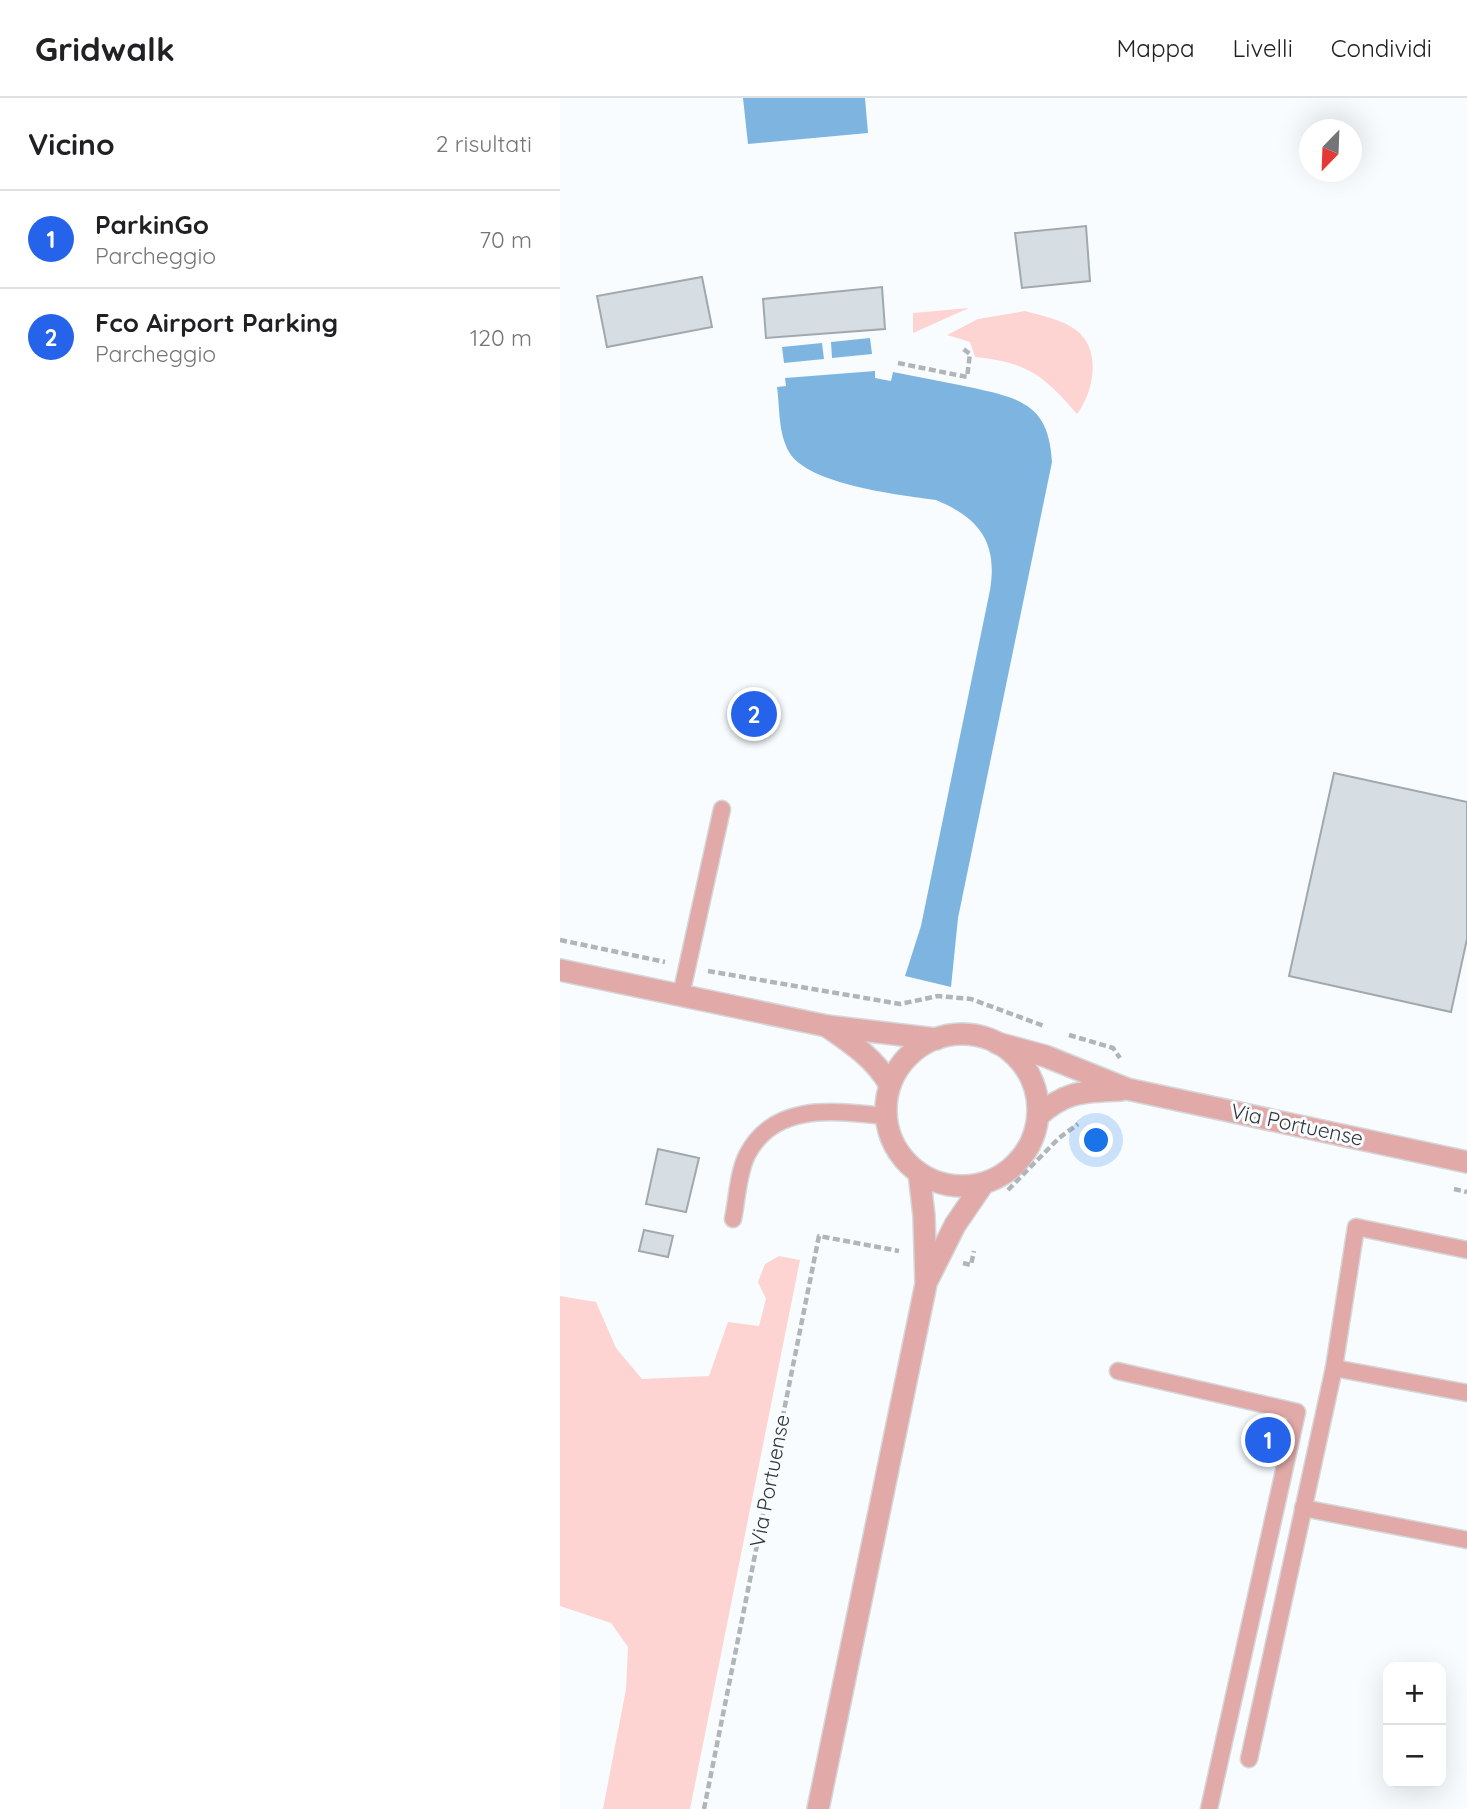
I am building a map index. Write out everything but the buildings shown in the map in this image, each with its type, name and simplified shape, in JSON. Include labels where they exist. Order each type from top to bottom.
[{"type":"street","points":[[560,970],[827,1026],[936,1039],[967,1034],[998,1043],[1015,1056],[1029,1073],[1037,1094],[1038,1116],[1033,1138],[1021,1158],[955,1225],[926,1284]]},
{"type":"street","points":[[827,1026],[864,1054],[880,1069],[890,1085]]},
{"type":"street","points":[[936,1039],[916,1049],[901,1066],[890,1085],[884,1116],[894,1143],[919,1173],[937,1182],[991,1191]]},
{"type":"street","name":"Via Portuense","points":[[998,1043],[1045,1056],[1127,1089],[1467,1162]]},
{"type":"street","name":"Via Portuense","points":[[1038,1116],[1054,1101],[1073,1092],[1127,1089]]},
{"type":"street","points":[[818,1809],[926,1284],[924,1216],[919,1173]]},
{"type":"lane","points":[[681,995],[723,809]]},
{"type":"lane","points":[[733,1219],[746,1157],[764,1131],[797,1114],[830,1111],[884,1116]]},
{"type":"lane","points":[[1249,1759],[1334,1368],[1356,1227],[1467,1250]]},
{"type":"lane","points":[[1334,1368],[1467,1393]]},
{"type":"lane","points":[[1118,1371],[1297,1412],[1209,1809]]},
{"type":"lane","points":[[1303,1508],[1467,1540]]},
{"type":"path","points":[[898,363],[967,377],[970,354],[962,348]]},
{"type":"path","points":[[560,940],[687,967],[900,1004],[938,996],[971,999],[1052,1028]]},
{"type":"path","points":[[1063,1032],[1113,1048],[1125,1064]]},
{"type":"path","points":[[991,1191],[1084,1121]]},
{"type":"path","name":"Via Portuense","points":[[704,1809],[819,1236],[903,1252]]},
{"type":"path","points":[[954,1262],[971,1265],[976,1241]]},
{"type":"shaded area","points":[[969,308],[913,333],[913,313]]},
{"type":"shaded area","points":[[1025,311],[1070,326],[1084,338],[1090,348],[1093,371],[1091,383],[1077,414],[1033,373],[1008,363],[975,357],[970,342],[947,335],[978,319]]},
{"type":"shaded area","points":[[779,1256],[800,1260],[690,1809],[603,1809],[626,1689],[628,1647],[611,1623],[560,1606],[560,1296],[596,1302],[616,1348],[642,1379],[709,1376],[728,1322],[759,1326],[766,1299],[758,1282],[765,1264]]},
{"type":"water","points":[[743,98],[865,98],[868,133],[748,144]]},
{"type":"water","points":[[870,338],[872,354],[832,358],[831,342]]},
{"type":"water","points":[[822,343],[824,359],[784,363],[782,347]]},
{"type":"water","points":[[875,371],[875,378],[891,381],[893,372],[974,388],[1019,401],[1039,417],[1050,443],[1052,462],[958,918],[951,987],[905,976],[921,926],[990,590],[992,573],[988,545],[974,524],[964,515],[936,500],[856,486],[815,473],[799,463],[789,452],[780,420],[777,387],[786,386],[785,378]]},
{"type":"place","name":"Fco Airport Parking","points":[[754,714]]},
{"type":"place","name":"ParkinGo","points":[[1268,1440]]}]
